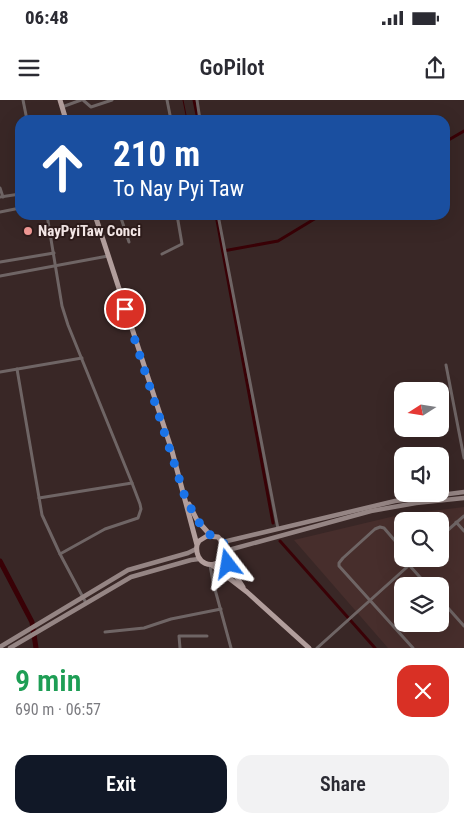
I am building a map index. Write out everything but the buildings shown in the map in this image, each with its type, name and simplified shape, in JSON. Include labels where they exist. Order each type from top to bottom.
[{"type":"main road","points":[[60,100],[64,115]]},
{"type":"main road","points":[[97,220],[185,497],[200,559]]},
{"type":"main road","points":[[223,542],[408,498],[464,492]]},
{"type":"main road","points":[[185,497],[197,520],[211,536]]},
{"type":"main road","points":[[225,551],[371,511],[416,503],[464,498]]},
{"type":"main road","points":[[0,647],[128,570],[188,553],[197,547],[203,538],[211,536],[223,542],[225,551],[224,557],[217,564],[211,565]]},
{"type":"main road","points":[[224,557],[247,592]]},
{"type":"main road","points":[[10,648],[131,577],[200,559],[247,592],[309,648]]},
{"type":"street","points":[[23,100],[26,115]]},
{"type":"street","points":[[62,107],[82,100],[91,107],[112,100]]},
{"type":"street","points":[[167,100],[170,115]]},
{"type":"street","points":[[197,100],[199,115]]},
{"type":"street","points":[[0,188],[1,197],[15,195]]},
{"type":"street","points":[[0,212],[15,209]]},
{"type":"street","points":[[48,220],[62,306],[141,509],[138,518],[105,529],[60,554]]},
{"type":"street","points":[[122,220],[129,242]]},
{"type":"street","points":[[162,254],[182,244],[178,220]]},
{"type":"street","points":[[219,220],[278,529]]},
{"type":"street","points":[[0,262],[54,253]]},
{"type":"street","points":[[0,276],[108,256]]},
{"type":"street","points":[[0,372],[82,358]]},
{"type":"street","points":[[446,365],[464,458]]},
{"type":"street","points":[[18,369],[39,498],[45,523],[81,597],[86,603]]},
{"type":"street","points":[[39,498],[132,483]]},
{"type":"street","points":[[449,529],[464,516]]},
{"type":"street","points":[[456,522],[464,531]]},
{"type":"street","points":[[394,540],[384,528],[375,529],[339,563],[341,570],[413,648]]},
{"type":"street","points":[[211,565],[213,582],[232,648]]},
{"type":"street","points":[[317,648],[407,567]]},
{"type":"street","points":[[411,567],[420,577]]},
{"type":"street","points":[[213,582],[224,575]]},
{"type":"street","points":[[101,586],[105,592]]},
{"type":"street","points":[[105,632],[144,628],[171,619],[221,609]]},
{"type":"street","points":[[449,609],[464,626]]},
{"type":"street","points":[[180,648],[179,636],[207,636]]},
{"type":"shaded area","points":[[464,507],[464,648],[388,648],[294,540],[394,516],[394,567],[449,567],[449,512],[423,512]]},
{"type":"waterway","points":[[183,100],[186,115]]},
{"type":"waterway","points":[[194,100],[197,115]]},
{"type":"waterway","points":[[450,139],[464,131]]},
{"type":"waterway","points":[[217,220],[273,523]]},
{"type":"waterway","points":[[223,251],[278,241],[313,220]]},
{"type":"waterway","points":[[280,541],[375,648]]},
{"type":"waterway","points":[[0,561],[32,622],[36,648]]},
{"type":"place","name":"NayPyiTaw Conci","points":[[28,231]]},
{"type":"route","points":[[125,309],[172,451],[185,497],[201,525],[211,536],[223,542],[225,549],[224,557],[228,564]]}]
